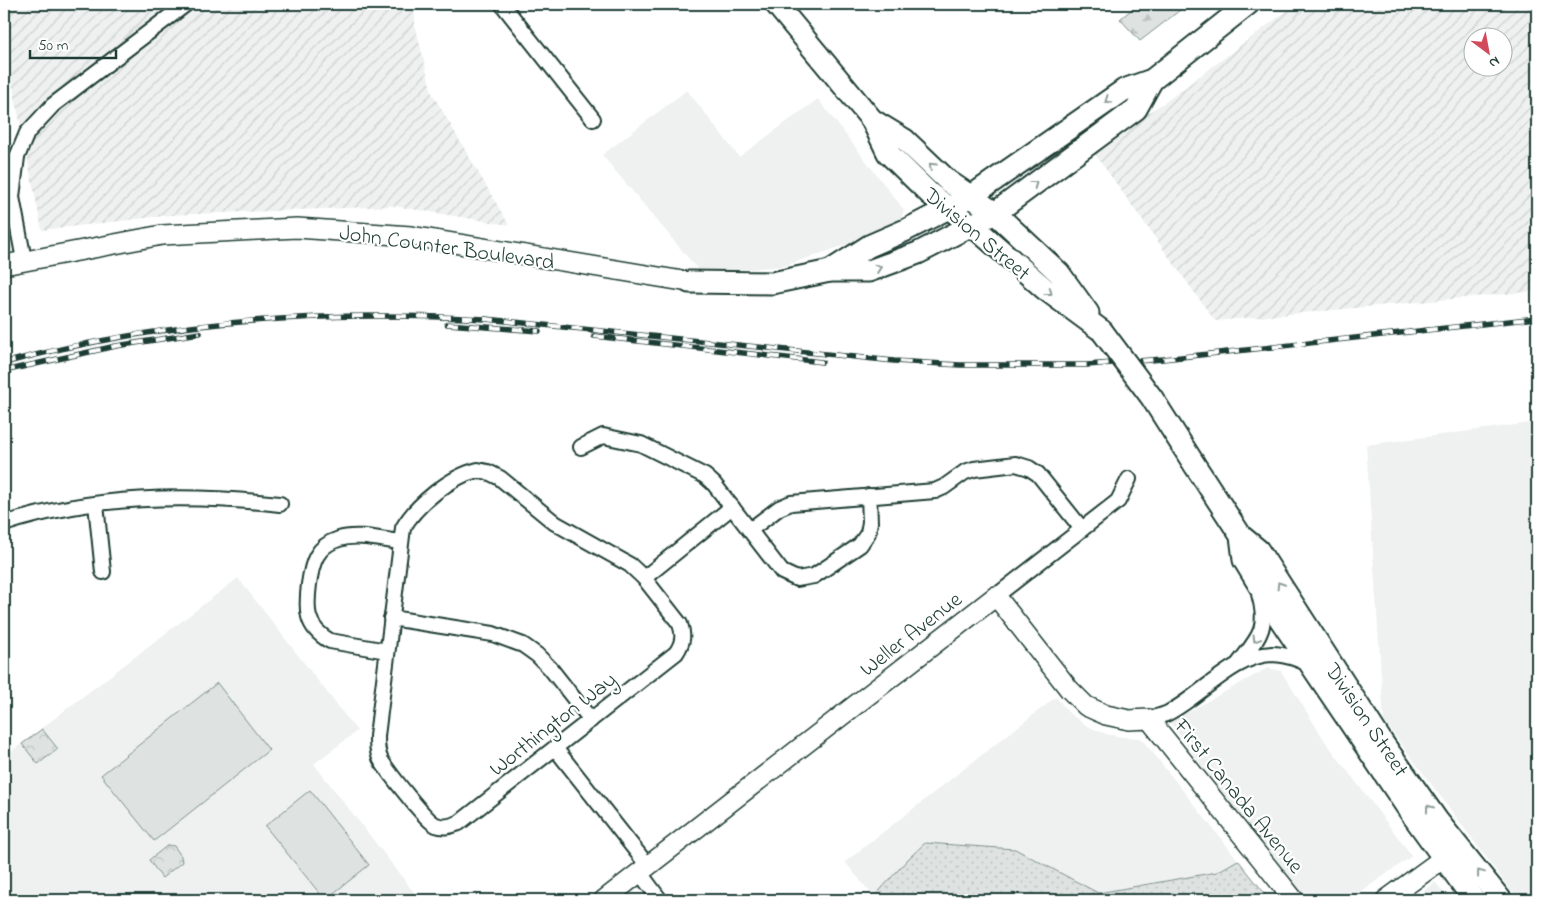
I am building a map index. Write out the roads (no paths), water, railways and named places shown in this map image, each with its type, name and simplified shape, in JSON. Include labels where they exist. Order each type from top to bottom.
[{"type":"main road","name":"Division Street","points":[[776,4],[872,120],[888,153],[930,194],[973,226],[1045,289],[1102,332]]},
{"type":"main road","points":[[830,271],[869,246],[906,230],[970,197],[1124,90],[1152,80],[1248,4]]},
{"type":"main road","points":[[830,271],[869,272],[918,253],[995,213],[1136,109],[1152,80]]},
{"type":"main road","name":"Division Street","points":[[872,120],[905,140],[948,181],[995,213],[1059,273],[1152,398],[1241,536],[1258,550],[1382,742],[1434,815],[1474,900]]},
{"type":"main road","name":"John Counter Boulevard","points":[[689,282],[772,283],[830,271]]},
{"type":"main road","name":"Division Street","points":[[1241,536],[1244,560],[1278,616],[1411,813],[1501,900]]},
{"type":"street","points":[[24,260],[12,197],[18,157],[27,134],[53,105],[186,4]]},
{"type":"street","points":[[502,4],[593,119]]},
{"type":"street","name":"John Counter Boulevard","points":[[4,265],[162,235],[297,228],[412,236],[689,282]]},
{"type":"street","points":[[581,447],[603,436],[640,444],[705,476],[714,484],[782,572],[797,579],[814,576],[860,545],[868,533],[870,522],[869,496]]},
{"type":"street","points":[[750,530],[779,508],[791,503],[935,491],[944,488],[965,472],[974,469],[1016,464],[1029,468],[1038,474],[1082,529]]},
{"type":"street","name":"Worthington Way","points":[[478,470],[488,472],[500,478],[555,523],[630,565],[644,578],[680,624],[683,632],[681,647],[676,653],[459,823],[446,827],[434,824],[425,816],[382,762],[377,750],[377,736],[401,542],[403,528],[409,517],[438,492],[466,473],[478,470]]},
{"type":"street","points":[[996,596],[1118,501],[1129,479]]},
{"type":"street","points":[[4,524],[50,512],[96,504],[150,498],[190,498],[280,504]]},
{"type":"street","points":[[96,504],[103,572]]},
{"type":"street","points":[[644,578],[732,507]]},
{"type":"street","points":[[387,651],[330,641],[322,637],[316,630],[306,606],[311,566],[316,555],[325,546],[338,539],[352,536],[401,542]]},
{"type":"street","name":"Weller Avenue","points":[[1239,664],[1257,640],[1263,626],[1263,606],[1254,576]]},
{"type":"street","name":"Weller Avenue","points":[[604,900],[996,596],[1069,689],[1086,706],[1129,720],[1149,719],[1168,713],[1239,664],[1266,654],[1295,658],[1312,665]]},
{"type":"street","points":[[391,618],[493,634],[523,645],[550,668],[591,720]]},
{"type":"street","name":"First Canada Avenue","points":[[1149,719],[1294,900]]},
{"type":"street","points":[[555,748],[644,869],[660,900]]},
{"type":"street","points":[[1386,900],[1452,852]]},
{"type":"railway","points":[[4,363],[63,348],[183,328],[243,322],[364,316],[486,319],[894,361],[960,365],[1087,365],[1163,359],[1537,318]]},
{"type":"railway","points":[[447,324],[539,331]]},
{"type":"railway","points":[[4,371],[116,346],[200,333]]},
{"type":"railway","points":[[594,336],[822,362]]}]
